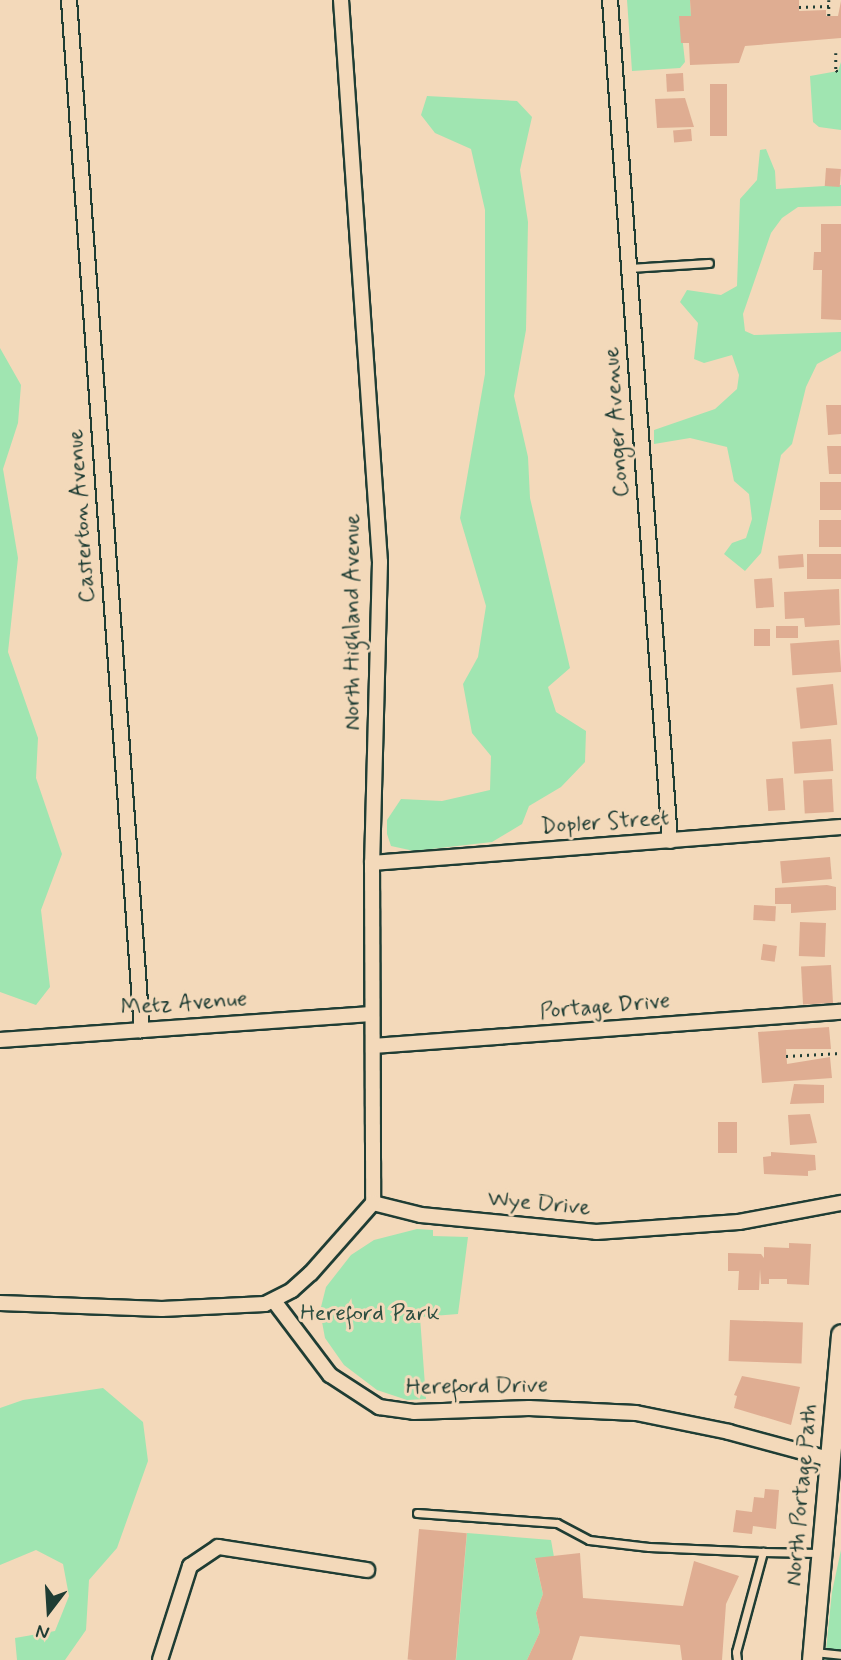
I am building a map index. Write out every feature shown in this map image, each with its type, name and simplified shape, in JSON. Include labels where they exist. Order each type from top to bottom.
[{"type":"main road","name":"North Portage Path","points":[[812,1656],[821,1553],[833,1517],[829,1459],[838,1396],[841,1334]]},
{"type":"street","name":"Casterton Avenue","points":[[69,0],[142,1030]]},
{"type":"street","name":"North Highland Avenue","points":[[341,0],[380,545],[372,863],[373,1203]]},
{"type":"street","name":"Conger Avenue","points":[[610,0],[670,841]]},
{"type":"street","name":"Dopler Street","points":[[372,863],[841,827]]},
{"type":"street","name":"Portage Drive","points":[[373,1045],[841,1012]]},
{"type":"street","name":"Metz Avenue","points":[[0,1040],[371,1014]]},
{"type":"street","name":"Wye Drive","points":[[373,1203],[421,1215],[596,1232],[739,1222],[841,1203]]},
{"type":"street","points":[[0,1303],[237,1308],[274,1301],[311,1273],[373,1203]]},
{"type":"street","name":"Hereford Drive","points":[[274,1301],[330,1375],[379,1406],[414,1412],[529,1408],[636,1413],[729,1432],[829,1459]]},
{"type":"street","points":[[160,1660],[190,1566],[218,1547],[367,1570]]},
{"type":"lane","points":[[629,268],[709,263]]},
{"type":"lane","points":[[417,1513],[557,1523],[589,1540],[649,1547],[821,1553]]},
{"type":"lane","points":[[737,1660],[736,1652],[763,1552]]},
{"type":"lane","points":[[812,1656],[841,1656]]},
{"type":"path","points":[[807,0],[807,6]]},
{"type":"path","points":[[829,0],[829,16]]},
{"type":"path","points":[[799,6],[829,6]]},
{"type":"path","points":[[835,53],[836,70],[841,74]]},
{"type":"path","points":[[786,1056],[841,1053]]},
{"type":"green space","points":[[627,0],[690,0],[691,16],[680,17],[685,62],[680,68],[632,71]]},
{"type":"green space","points":[[841,62],[841,130],[819,127],[813,122],[810,76],[838,71]]},
{"type":"green space","points":[[427,96],[517,101],[532,117],[520,170],[528,222],[526,330],[514,396],[528,457],[530,498],[570,668],[548,687],[556,712],[586,731],[585,762],[561,787],[529,806],[522,824],[492,842],[414,851],[391,846],[387,834],[387,820],[401,799],[442,801],[490,790],[491,756],[472,733],[463,684],[478,657],[486,606],[460,518],[485,374],[485,210],[471,149],[435,133],[421,115]]},
{"type":"green space","points":[[766,149],[775,171],[776,189],[841,185],[841,206],[798,207],[782,218],[771,233],[743,314],[745,331],[754,335],[841,332],[841,351],[817,364],[806,387],[792,444],[781,455],[761,553],[745,571],[724,554],[732,543],[746,538],[752,519],[749,494],[734,481],[727,447],[690,438],[654,444],[654,430],[715,409],[737,389],[739,375],[732,355],[704,363],[694,359],[698,323],[680,302],[687,290],[721,295],[737,286],[740,199],[757,180],[760,150]]},
{"type":"green space","points":[[0,348],[21,385],[18,423],[3,469],[18,558],[8,652],[38,738],[36,778],[62,854],[41,910],[50,987],[36,1005],[0,992]]},
{"type":"green space","name":"Hereford Park","points":[[417,1229],[433,1230],[433,1236],[468,1237],[458,1314],[420,1317],[426,1399],[407,1400],[377,1390],[344,1365],[325,1338],[320,1311],[326,1287],[351,1255],[374,1240]]},
{"type":"green space","points":[[103,1388],[143,1422],[148,1461],[117,1548],[89,1580],[86,1630],[65,1660],[17,1660],[15,1638],[55,1631],[69,1596],[63,1564],[36,1550],[0,1565],[0,1408],[23,1400]]},
{"type":"green space","points":[[467,1533],[551,1540],[554,1557],[535,1559],[543,1594],[536,1613],[540,1632],[527,1660],[456,1660]]},
{"type":"green space","points":[[841,1550],[841,1660],[825,1660],[832,1592]]},
{"type":"building","points":[[690,0],[799,0],[799,11],[826,10],[826,16],[838,16],[841,1],[841,38],[745,46],[739,63],[690,65],[689,43],[681,43],[679,16],[691,16]]},
{"type":"building","points":[[683,73],[684,91],[667,92],[666,74]]},
{"type":"building","points":[[710,84],[727,84],[727,136],[710,136]]},
{"type":"building","points":[[685,98],[694,127],[657,128],[655,99]]},
{"type":"building","points":[[691,129],[692,141],[674,143],[673,131]]},
{"type":"building","points":[[826,168],[841,169],[840,187],[825,186]]},
{"type":"building","points":[[821,224],[841,224],[841,320],[821,319],[822,270],[813,270],[814,252],[821,252]]},
{"type":"building","points":[[826,405],[841,405],[841,434],[828,435]]},
{"type":"building","points":[[827,446],[841,446],[841,474],[829,474]]},
{"type":"building","points":[[820,482],[841,482],[841,510],[820,510]]},
{"type":"building","points":[[819,520],[841,520],[841,547],[819,547]]},
{"type":"building","points":[[803,554],[804,567],[779,569],[778,556]]},
{"type":"building","points":[[807,554],[841,554],[841,579],[807,579]]},
{"type":"building","points":[[772,578],[774,607],[756,608],[754,579]]},
{"type":"building","points":[[839,589],[840,625],[805,627],[804,618],[785,619],[784,592]]},
{"type":"building","points":[[776,626],[798,626],[798,638],[776,638]]},
{"type":"building","points":[[754,629],[770,629],[770,646],[754,646]]},
{"type":"building","points":[[839,640],[841,672],[792,675],[790,643]]},
{"type":"building","points":[[833,684],[837,725],[800,729],[796,688]]},
{"type":"building","points":[[831,739],[833,771],[794,774],[792,742]]},
{"type":"building","points":[[783,778],[785,810],[768,811],[766,779]]},
{"type":"building","points":[[832,779],[834,812],[805,813],[803,781]]},
{"type":"building","points":[[830,857],[832,879],[782,883],[780,861]]},
{"type":"building","points":[[827,885],[836,887],[836,910],[791,913],[791,904],[775,904],[775,888]]},
{"type":"building","points":[[754,905],[776,906],[775,921],[753,920]]},
{"type":"building","points":[[800,922],[826,923],[825,957],[799,956]]},
{"type":"building","points":[[763,944],[777,946],[775,962],[761,960]]},
{"type":"building","points":[[831,965],[833,1003],[803,1005],[801,967]]},
{"type":"building","points":[[829,1027],[831,1049],[786,1049],[787,1064],[830,1057],[832,1078],[762,1083],[758,1032]]},
{"type":"building","points":[[794,1084],[824,1085],[824,1103],[790,1104]]},
{"type":"building","points":[[810,1114],[817,1143],[790,1145],[788,1115]]},
{"type":"building","points":[[718,1122],[737,1122],[737,1153],[718,1153]]},
{"type":"building","points":[[771,1152],[815,1155],[816,1170],[808,1171],[808,1176],[764,1174],[763,1157],[771,1156]]},
{"type":"building","points":[[789,1243],[811,1244],[809,1285],[787,1284],[787,1279],[769,1279],[769,1284],[761,1284],[760,1269],[759,1290],[738,1290],[739,1271],[728,1271],[728,1253],[761,1254],[764,1258],[764,1247],[789,1248]]},
{"type":"building","points":[[730,1320],[803,1323],[802,1364],[729,1361]]},
{"type":"building","points":[[742,1376],[800,1387],[791,1425],[734,1408],[737,1396],[734,1395]]},
{"type":"building","points":[[765,1489],[779,1490],[776,1529],[753,1526],[752,1534],[733,1532],[736,1510],[752,1512],[754,1497],[764,1498]]},
{"type":"building","points":[[419,1529],[467,1533],[456,1660],[408,1660]]},
{"type":"building","points":[[580,1553],[583,1598],[683,1606],[694,1561],[739,1576],[726,1604],[722,1660],[682,1660],[680,1645],[580,1636],[572,1660],[527,1660],[540,1632],[536,1613],[543,1594],[535,1558]]}]
